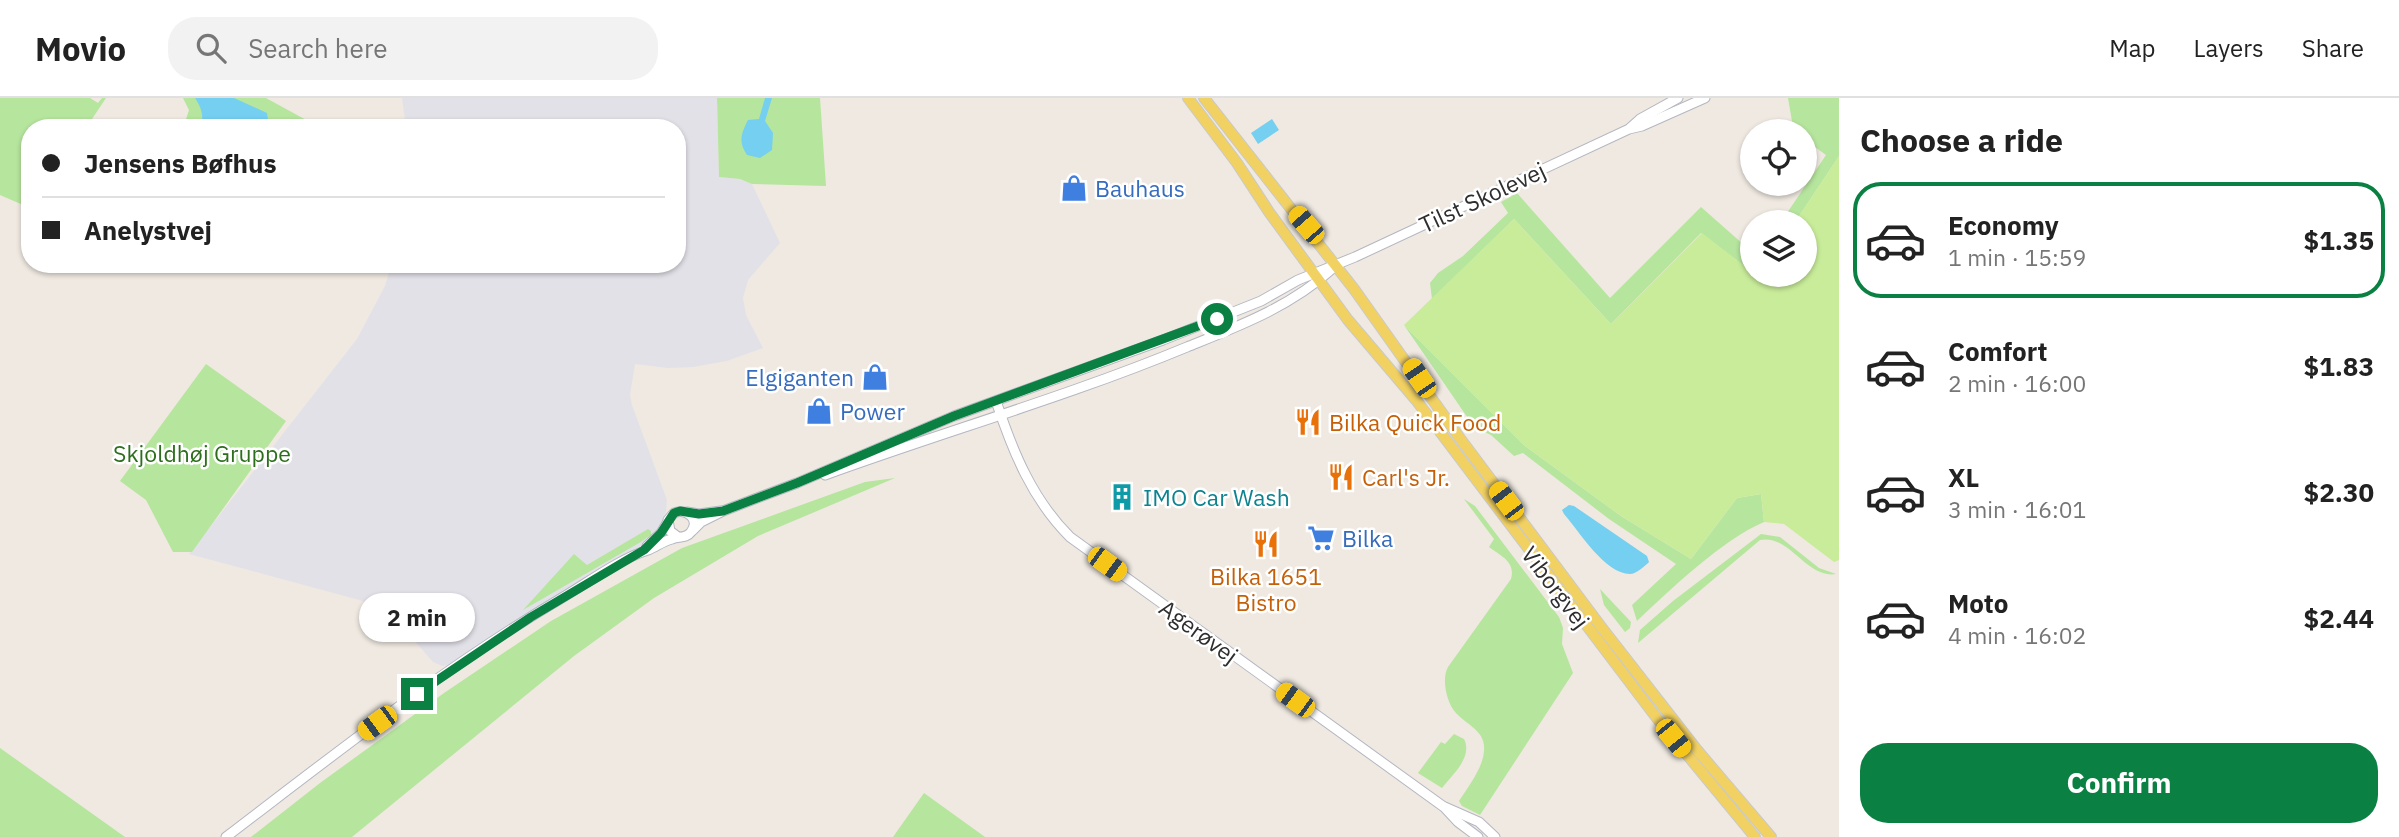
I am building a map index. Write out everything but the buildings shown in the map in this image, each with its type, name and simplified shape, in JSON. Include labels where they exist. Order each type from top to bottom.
[{"type":"main road","name":"Viborgvej","points":[[1188,98],[1348,320],[1416,400],[1640,698],[1755,837]]},
{"type":"main road","name":"Viborgvej","points":[[1204,98],[1336,265],[1459,437],[1611,639],[1697,750],[1771,837]]},
{"type":"street","name":"Tilst Skolevej","points":[[1629,129],[1640,119],[1678,98]]},
{"type":"street","name":"Tilst Skolevej","points":[[1316,277],[1336,265],[1629,129],[1642,126],[1705,98]]},
{"type":"street","points":[[226,837],[437,680],[541,611],[644,550],[688,535],[701,522],[723,511],[797,483],[925,428],[1163,341],[1261,302],[1298,280],[1316,277]]},
{"type":"street","points":[[797,483],[1114,376],[1249,322],[1300,296],[1316,277]]},
{"type":"street","name":"Agerøvej","points":[[996,401],[1034,492],[1050,517],[1070,537],[1444,807],[1478,837]]},
{"type":"street","points":[[644,550],[661,533],[674,513],[723,511]]},
{"type":"street","points":[[687,512],[694,520],[692,530]]},
{"type":"street","points":[[667,523],[670,531],[678,537]]},
{"type":"street","name":"Agerøvej","points":[[1444,807],[1479,822],[1495,837]]},
{"type":"shaded area","points":[[402,98],[717,98],[719,177],[740,179],[752,184],[780,243],[748,280],[743,298],[746,315],[763,348],[727,361],[693,367],[668,368],[635,364],[630,395],[632,405],[667,500],[666,512],[655,536],[640,548],[451,665],[442,666],[433,662],[397,621],[380,608],[363,601],[189,554],[357,339],[385,286],[389,273],[686,273],[686,119],[405,119]]},
{"type":"green space","points":[[0,98],[90,98],[98,103],[102,98],[106,98],[92,119],[21,119],[21,204],[0,195]]},
{"type":"green space","points":[[183,98],[266,98],[304,119],[186,119],[189,110]]},
{"type":"green space","points":[[717,98],[820,98],[826,186],[752,184],[740,179],[719,177]]},
{"type":"green space","points":[[1788,98],[1839,98],[1839,156],[1817,189],[1817,168],[1826,155],[1817,148],[1817,119],[1792,119]]},
{"type":"green space","points":[[1839,156],[1839,560],[1834,562],[1784,524],[1764,522],[1761,494],[1737,498],[1691,559],[1621,516],[1525,446],[1404,325],[1514,219],[1611,324],[1702,233],[1740,263],[1740,287],[1817,287],[1817,210],[1803,210],[1812,196],[1817,196],[1817,189]]},
{"type":"green space","points":[[1517,193],[1610,298],[1701,207],[1740,241],[1740,263],[1701,233],[1611,324],[1514,219],[1432,299],[1430,283],[1438,273],[1463,256],[1508,213],[1501,202]]},
{"type":"green space","points":[[1798,196],[1812,196],[1803,210],[1789,210]]},
{"type":"green space","points":[[1404,325],[1525,446],[1621,516],[1691,559],[1737,498],[1761,494],[1764,522],[1714,553],[1637,621],[1632,605],[1676,564],[1609,519],[1523,453],[1514,456],[1491,435],[1474,427]]},
{"type":"green space","name":"Skjoldhøj Gruppe","points":[[206,364],[286,421],[192,552],[173,552],[146,500],[120,481]]},
{"type":"green space","points":[[895,478],[758,536],[654,598],[574,656],[352,837],[251,837],[444,693],[551,621],[682,548],[865,482]]},
{"type":"green space","points":[[1464,499],[1475,506],[1559,617],[1563,628],[1562,644],[1573,673],[1480,815],[1462,806],[1459,801],[1481,764],[1484,744],[1475,729],[1461,718],[1450,704],[1445,678],[1448,667],[1511,579],[1512,573],[1506,560],[1489,547],[1494,539]]},
{"type":"green space","points":[[648,529],[651,535],[639,543],[523,610],[574,554],[587,565]]},
{"type":"green space","points":[[1761,534],[1780,537],[1819,568],[1836,574],[1825,574],[1816,570],[1780,543],[1760,540],[1638,643],[1640,630],[1673,601]]},
{"type":"green space","points":[[1600,589],[1631,622],[1630,628],[1625,632],[1604,605]]},
{"type":"green space","points":[[1454,734],[1464,739],[1466,752],[1460,765],[1442,788],[1418,773],[1441,742],[1445,744]]},
{"type":"green space","points":[[0,748],[125,837],[0,837]]},
{"type":"green space","points":[[924,793],[985,837],[893,837]]},
{"type":"water","points":[[195,98],[234,98],[267,113],[268,119],[202,119]]},
{"type":"water","points":[[765,98],[772,98],[765,121],[773,133],[772,150],[760,158],[747,155],[742,146],[742,138],[748,120],[759,119]]},
{"type":"water","points":[[1272,119],[1279,130],[1258,144],[1251,133]]},
{"type":"water","points":[[1569,505],[1647,556],[1649,562],[1630,574],[1611,567],[1593,550],[1564,514],[1562,510]]},
{"type":"place","name":"Bauhaus","points":[[1074,188]]},
{"type":"place","name":"Elgiganten","points":[[875,377]]},
{"type":"place","name":"Power","points":[[819,411]]},
{"type":"place","name":"Bilka Quick Food","points":[[1308,422]]},
{"type":"place","name":"Carl's Jr.","points":[[1341,477]]},
{"type":"place","name":"IMO Car Wash","points":[[1122,497]]},
{"type":"place","name":"Bilka","points":[[1321,538]]},
{"type":"place","name":"Bilka 1651 Bistro","points":[[1266,544]]},
{"type":"route","points":[[417,694],[531,617],[644,550],[661,533],[674,513],[723,511],[797,483],[954,416],[1217,319]]}]
